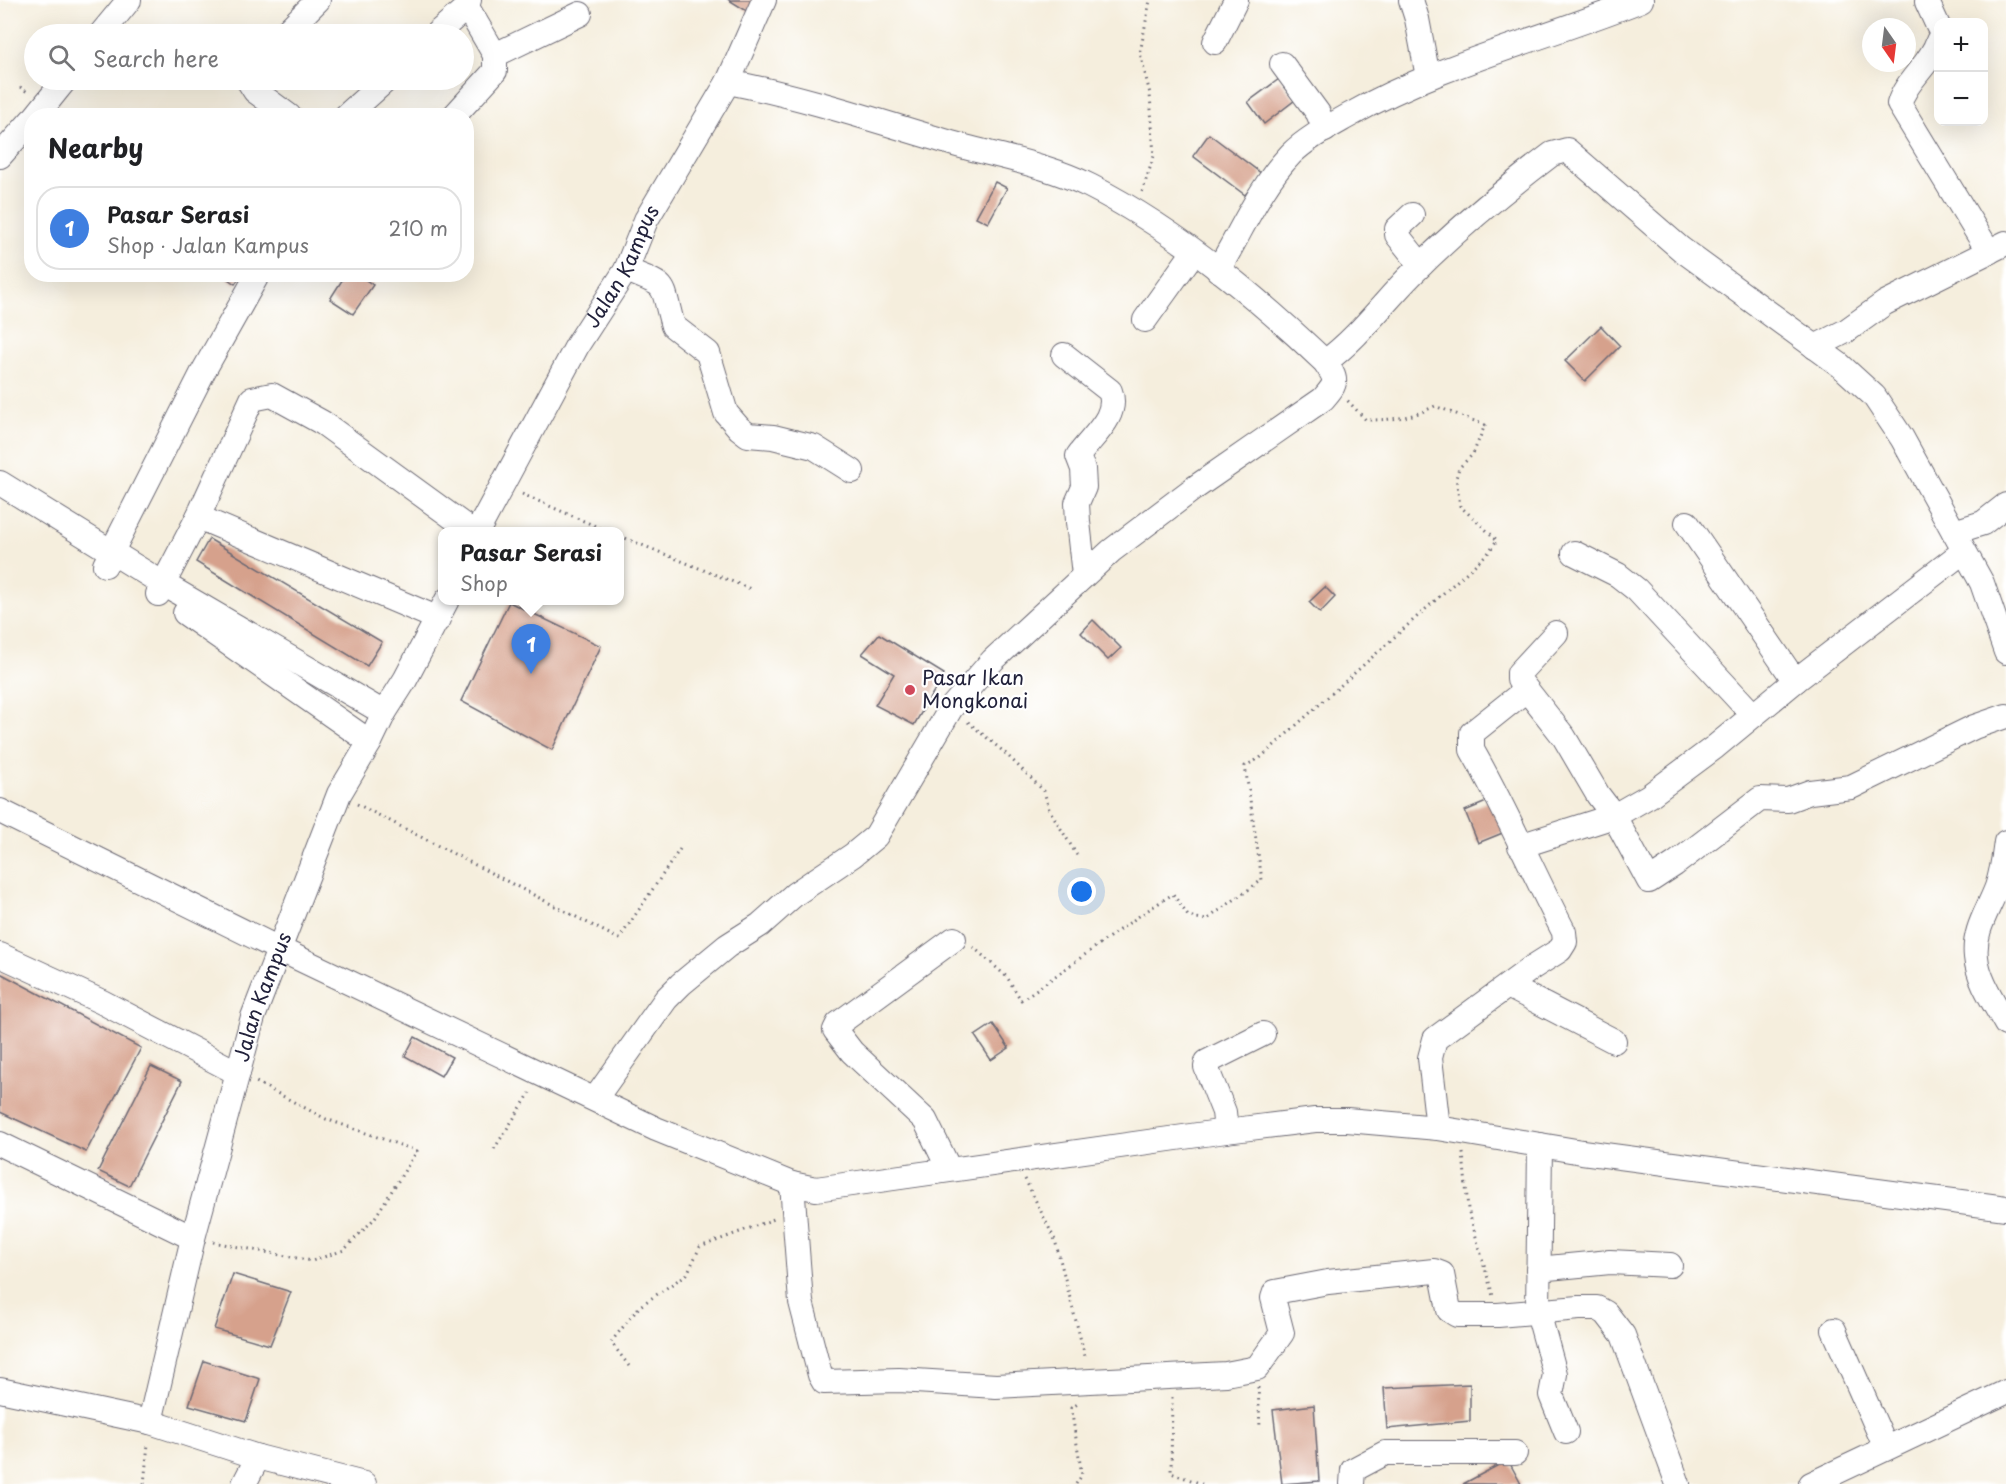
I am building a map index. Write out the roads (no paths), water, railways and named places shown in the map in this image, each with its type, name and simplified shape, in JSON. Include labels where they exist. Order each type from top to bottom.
[{"type":"street","points":[[109,24],[129,0]]},
{"type":"street","points":[[294,24],[318,0]]},
{"type":"street","name":"Jalan Kampus","points":[[477,527],[503,486],[578,344],[626,270],[646,220],[729,82],[764,0]]},
{"type":"street","points":[[1215,42],[1236,0]]},
{"type":"street","points":[[1411,0],[1428,77]]},
{"type":"street","points":[[1218,270],[1268,185],[1291,154],[1325,130],[1379,99],[1428,77],[1641,0]]},
{"type":"street","points":[[1927,2],[1934,18]]},
{"type":"street","points":[[446,24],[468,3],[495,55],[495,71],[461,108]]},
{"type":"street","points":[[495,55],[580,14]]},
{"type":"street","points":[[1815,347],[1846,331],[1885,303],[1997,248],[1899,104],[1901,95],[1934,52]]},
{"type":"street","points":[[1282,64],[1318,113],[1325,130]]},
{"type":"street","points":[[595,1100],[666,999],[681,984],[795,894],[853,855],[876,836],[951,708],[993,660],[1053,607],[1084,575],[1194,489],[1323,399],[1334,387],[1335,376],[1325,362],[1218,270],[1136,212],[1089,185],[1034,164],[952,143],[790,94],[729,82]]},
{"type":"street","points":[[42,108],[57,90]]},
{"type":"street","points":[[254,90],[278,108]]},
{"type":"street","points":[[355,108],[375,90]]},
{"type":"street","points":[[0,156],[24,129]]},
{"type":"street","points":[[1325,362],[1350,344],[1388,298],[1480,211],[1552,154],[1567,150],[1635,212],[1771,317],[1857,379],[1874,396],[1902,438],[1982,583],[2006,652]]},
{"type":"street","points":[[1412,215],[1397,229],[1396,235],[1421,265]]},
{"type":"street","points":[[1145,320],[1193,253]]},
{"type":"street","points":[[626,270],[660,283],[666,293],[673,326],[708,353],[726,413],[739,428],[748,435],[773,437],[814,447],[852,471]]},
{"type":"street","points":[[109,559],[203,372],[254,282]]},
{"type":"street","points":[[1064,355],[1110,391],[1113,398],[1109,418],[1078,456],[1083,469],[1084,487],[1077,502],[1084,575]]},
{"type":"street","points":[[160,589],[198,517],[252,399],[272,395],[323,423],[469,527]]},
{"type":"street","points":[[0,483],[109,559]]},
{"type":"street","points":[[0,501],[109,559],[384,713]]},
{"type":"street","points":[[1520,846],[1614,816],[1649,796],[1773,702],[1959,542],[2006,505]]},
{"type":"street","points":[[198,517],[443,610]]},
{"type":"street","points":[[1687,523],[1795,681]]},
{"type":"street","points":[[1574,553],[1617,575],[1636,590],[1753,715]]},
{"type":"street","points":[[160,589],[370,742]]},
{"type":"street","name":"Jalan Kampus","points":[[150,1422],[193,1238],[253,1017],[339,795],[443,610]]},
{"type":"street","points":[[1556,633],[1519,673],[1518,680],[1564,737],[1598,795],[1614,816],[1646,879],[1653,880],[1760,799],[1788,800],[1810,792],[1851,787],[1974,727],[2006,716]]},
{"type":"street","points":[[1450,1130],[1430,1058],[1435,1039],[1560,950],[1566,942],[1564,932],[1520,846],[1506,810],[1472,750],[1472,733],[1526,690]]},
{"type":"street","points":[[0,811],[279,949],[595,1100],[679,1139],[792,1184],[816,1190],[949,1169],[1016,1162],[1315,1120],[1450,1130],[1540,1145],[2006,1208]]},
{"type":"street","points":[[2006,842],[1999,897],[1978,926],[1976,957],[1979,971],[2006,1024]]},
{"type":"street","points":[[949,1169],[925,1120],[852,1052],[835,1030],[838,1024],[954,939]]},
{"type":"street","points":[[0,955],[102,1002],[238,1073]]},
{"type":"street","points":[[1508,986],[1614,1041]]},
{"type":"street","points":[[1226,1131],[1224,1112],[1206,1067],[1207,1062],[1263,1034]]},
{"type":"street","points":[[0,1144],[193,1238]]},
{"type":"street","points":[[1540,1145],[1538,1312],[1555,1374],[1551,1395],[1566,1432]]},
{"type":"street","points":[[792,1184],[801,1302],[820,1375],[825,1382],[899,1380],[996,1386],[1226,1374],[1257,1368],[1282,1333],[1273,1298],[1275,1292],[1297,1287],[1434,1271],[1442,1274],[1449,1310],[1457,1316],[1597,1308],[1616,1322],[1678,1484]]},
{"type":"street","points":[[1538,1269],[1610,1262],[1670,1264]]},
{"type":"street","points":[[1834,1330],[1886,1448]]},
{"type":"street","points":[[0,1390],[150,1422],[258,1457],[364,1484]]},
{"type":"street","points":[[1811,1484],[2006,1392]]},
{"type":"street","points":[[1352,1484],[1353,1470],[1385,1453],[1515,1453]]},
{"type":"street","points":[[244,1484],[258,1457]]},
{"type":"place","name":"Pasar Serasi","points":[[531,674]]},
{"type":"place","name":"Pasar Ikan Mongkonai","points":[[910,690]]}]
